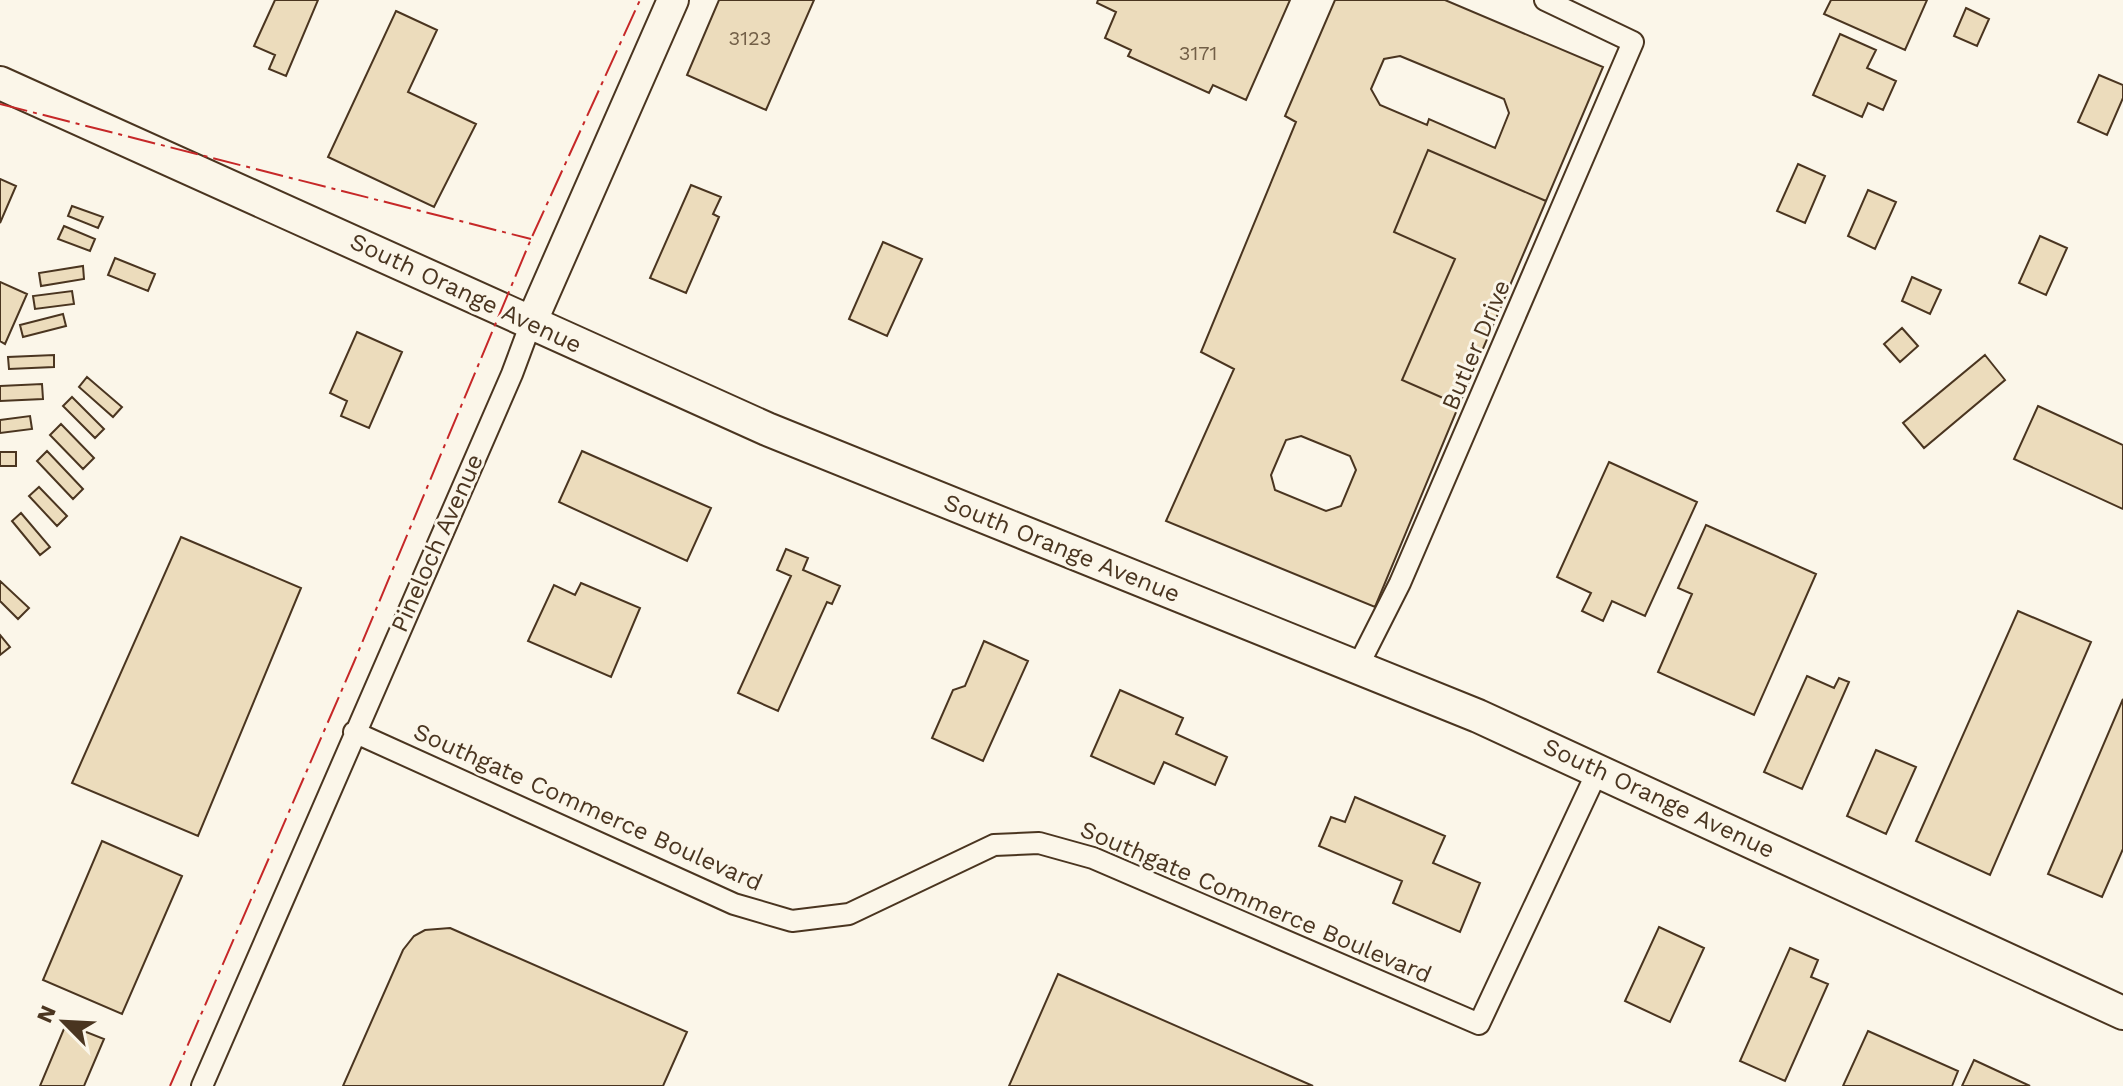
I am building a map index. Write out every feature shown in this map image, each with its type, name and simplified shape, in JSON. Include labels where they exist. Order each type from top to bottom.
[{"type":"main road","name":"South Orange Avenue","points":[[0,83],[779,434],[1358,666],[1598,770],[2123,1013]]},
{"type":"street","name":"Pineloch Avenue","points":[[202,1086],[673,0]]},
{"type":"street","name":"Butler Drive","points":[[1358,666],[1400,583],[1473,418],[1633,42],[1545,0]]},
{"type":"street","name":"Southgate Commerce Boulevard","points":[[354,732],[734,904],[792,921],[849,914],[994,845],[1039,843],[1093,858],[1479,1024],[1598,770]]},
{"type":"building","points":[[275,0],[318,0],[286,76],[269,69],[275,55],[254,46]]},
{"type":"building","points":[[719,0],[814,0],[766,110],[687,75]]},
{"type":"building","points":[[1098,0],[1290,0],[1246,100],[1213,85],[1209,93],[1128,56],[1131,50],[1105,38],[1116,12],[1097,3]]},
{"type":"building","points":[[1335,0],[1445,0],[1603,67],[1546,201],[1428,150],[1394,232],[1455,259],[1402,380],[1459,405],[1375,607],[1166,521],[1234,369],[1201,352],[1296,122],[1285,116]],"holes":[[[1400,56],[1504,99],[1509,113],[1495,148],[1429,119],[1427,125],[1380,105],[1371,89],[1384,59]],[[1301,436],[1350,456],[1356,470],[1341,506],[1326,511],[1275,490],[1271,475],[1286,440]]]},
{"type":"building","points":[[1831,0],[1927,0],[1905,50],[1824,14]]},
{"type":"building","points":[[1966,8],[1989,19],[1977,46],[1954,36]]},
{"type":"building","points":[[396,11],[437,30],[408,92],[476,124],[434,207],[328,157]]},
{"type":"building","points":[[1840,34],[1876,50],[1867,68],[1896,81],[1883,110],[1868,103],[1862,117],[1813,95]]},
{"type":"building","points":[[2099,75],[2123,85],[2123,98],[2107,135],[2078,122]]},
{"type":"building","points":[[1428,150],[1546,201],[1459,405],[1402,380],[1455,259],[1394,232]]},
{"type":"building","points":[[1798,164],[1825,176],[1805,223],[1777,211]]},
{"type":"building","points":[[0,179],[16,186],[0,223]]},
{"type":"building","points":[[691,185],[721,197],[713,214],[719,217],[686,293],[650,278]]},
{"type":"building","points":[[1868,190],[1896,202],[1875,249],[1848,236]]},
{"type":"building","points":[[72,206],[103,217],[98,228],[68,216]]},
{"type":"building","points":[[64,226],[95,239],[90,251],[58,239]]},
{"type":"building","points":[[2040,236],[2067,248],[2046,295],[2019,283]]},
{"type":"building","points":[[883,242],[922,259],[887,336],[849,319]]},
{"type":"building","points":[[115,258],[155,274],[148,291],[108,275]]},
{"type":"building","points":[[83,266],[84,279],[41,286],[39,273]]},
{"type":"building","points":[[1912,277],[1941,290],[1930,314],[1902,301]]},
{"type":"building","points":[[0,282],[27,294],[5,344],[0,341]]},
{"type":"building","points":[[72,291],[74,304],[35,309],[33,296]]},
{"type":"building","points":[[63,314],[66,326],[23,337],[20,325]]},
{"type":"building","points":[[1902,328],[1918,346],[1900,362],[1884,344]]},
{"type":"building","points":[[357,332],[402,352],[369,428],[341,416],[347,401],[330,393]]},
{"type":"building","points":[[54,355],[54,367],[9,369],[8,357]]},
{"type":"building","points":[[1985,355],[2005,380],[1924,448],[1903,423]]},
{"type":"building","points":[[87,377],[122,407],[113,417],[79,387]]},
{"type":"building","points":[[42,384],[43,399],[0,401],[0,386]]},
{"type":"building","points":[[72,397],[104,429],[95,438],[63,406]]},
{"type":"building","points":[[2038,406],[2123,445],[2123,509],[2014,459]]},
{"type":"building","points":[[30,416],[32,429],[0,433],[0,420]]},
{"type":"building","points":[[61,424],[94,458],[83,469],[50,435]]},
{"type":"building","points":[[47,451],[83,489],[73,499],[37,461]]},
{"type":"building","points":[[582,451],[711,508],[687,561],[559,502]]},
{"type":"building","points":[[0,452],[16,452],[16,466],[0,466]]},
{"type":"building","points":[[1609,462],[1697,502],[1645,616],[1612,601],[1603,621],[1582,611],[1591,593],[1557,577]]},
{"type":"building","points":[[39,487],[67,516],[57,526],[29,496]]},
{"type":"building","points":[[21,513],[50,547],[40,555],[12,521]]},
{"type":"building","points":[[1706,525],[1816,574],[1754,715],[1658,672],[1692,594],[1678,588]]},
{"type":"building","points":[[181,537],[301,588],[198,836],[72,783]]},
{"type":"building","points":[[786,549],[808,558],[803,570],[840,586],[832,604],[827,602],[778,711],[738,693],[791,576],[777,570]]},
{"type":"building","points":[[0,581],[29,608],[18,619],[0,601]]},
{"type":"building","points":[[581,583],[640,608],[611,677],[528,641],[554,585],[575,595]]},
{"type":"building","points":[[2018,611],[2091,642],[1990,875],[1916,841]]},
{"type":"building","points":[[0,635],[10,647],[0,655]]},
{"type":"building","points":[[984,641],[1028,661],[983,761],[932,738],[953,690],[965,686]]},
{"type":"building","points":[[1807,676],[1834,688],[1839,678],[1849,682],[1802,789],[1764,772]]},
{"type":"building","points":[[1120,690],[1183,718],[1176,734],[1227,757],[1215,785],[1164,762],[1154,784],[1091,756]]},
{"type":"building","points":[[2123,699],[2123,849],[2102,897],[2048,874]]},
{"type":"building","points":[[1876,750],[1916,767],[1886,834],[1847,816]]},
{"type":"building","points":[[1355,797],[1445,836],[1433,863],[1480,883],[1460,932],[1393,903],[1402,881],[1319,846],[1331,817],[1345,822]]},
{"type":"building","points":[[102,841],[182,876],[122,1014],[43,980]]},
{"type":"building","points":[[1659,927],[1704,948],[1670,1022],[1625,1001]]},
{"type":"building","points":[[450,928],[687,1032],[663,1086],[343,1086],[403,950],[414,936],[425,930]]},
{"type":"building","points":[[1790,948],[1818,960],[1811,977],[1828,984],[1785,1081],[1740,1061]]},
{"type":"building","points":[[1058,974],[1313,1086],[1009,1086]]},
{"type":"building","points":[[66,1024],[104,1039],[84,1086],[40,1086]]},
{"type":"building","points":[[1868,1031],[1958,1071],[1952,1086],[1843,1086]]},
{"type":"building","points":[[1974,1060],[2030,1086],[1962,1086]]},
{"type":"power","points":[[170,1086],[354,662],[531,239],[640,0]]},
{"type":"power","points":[[0,104],[531,239]]}]
